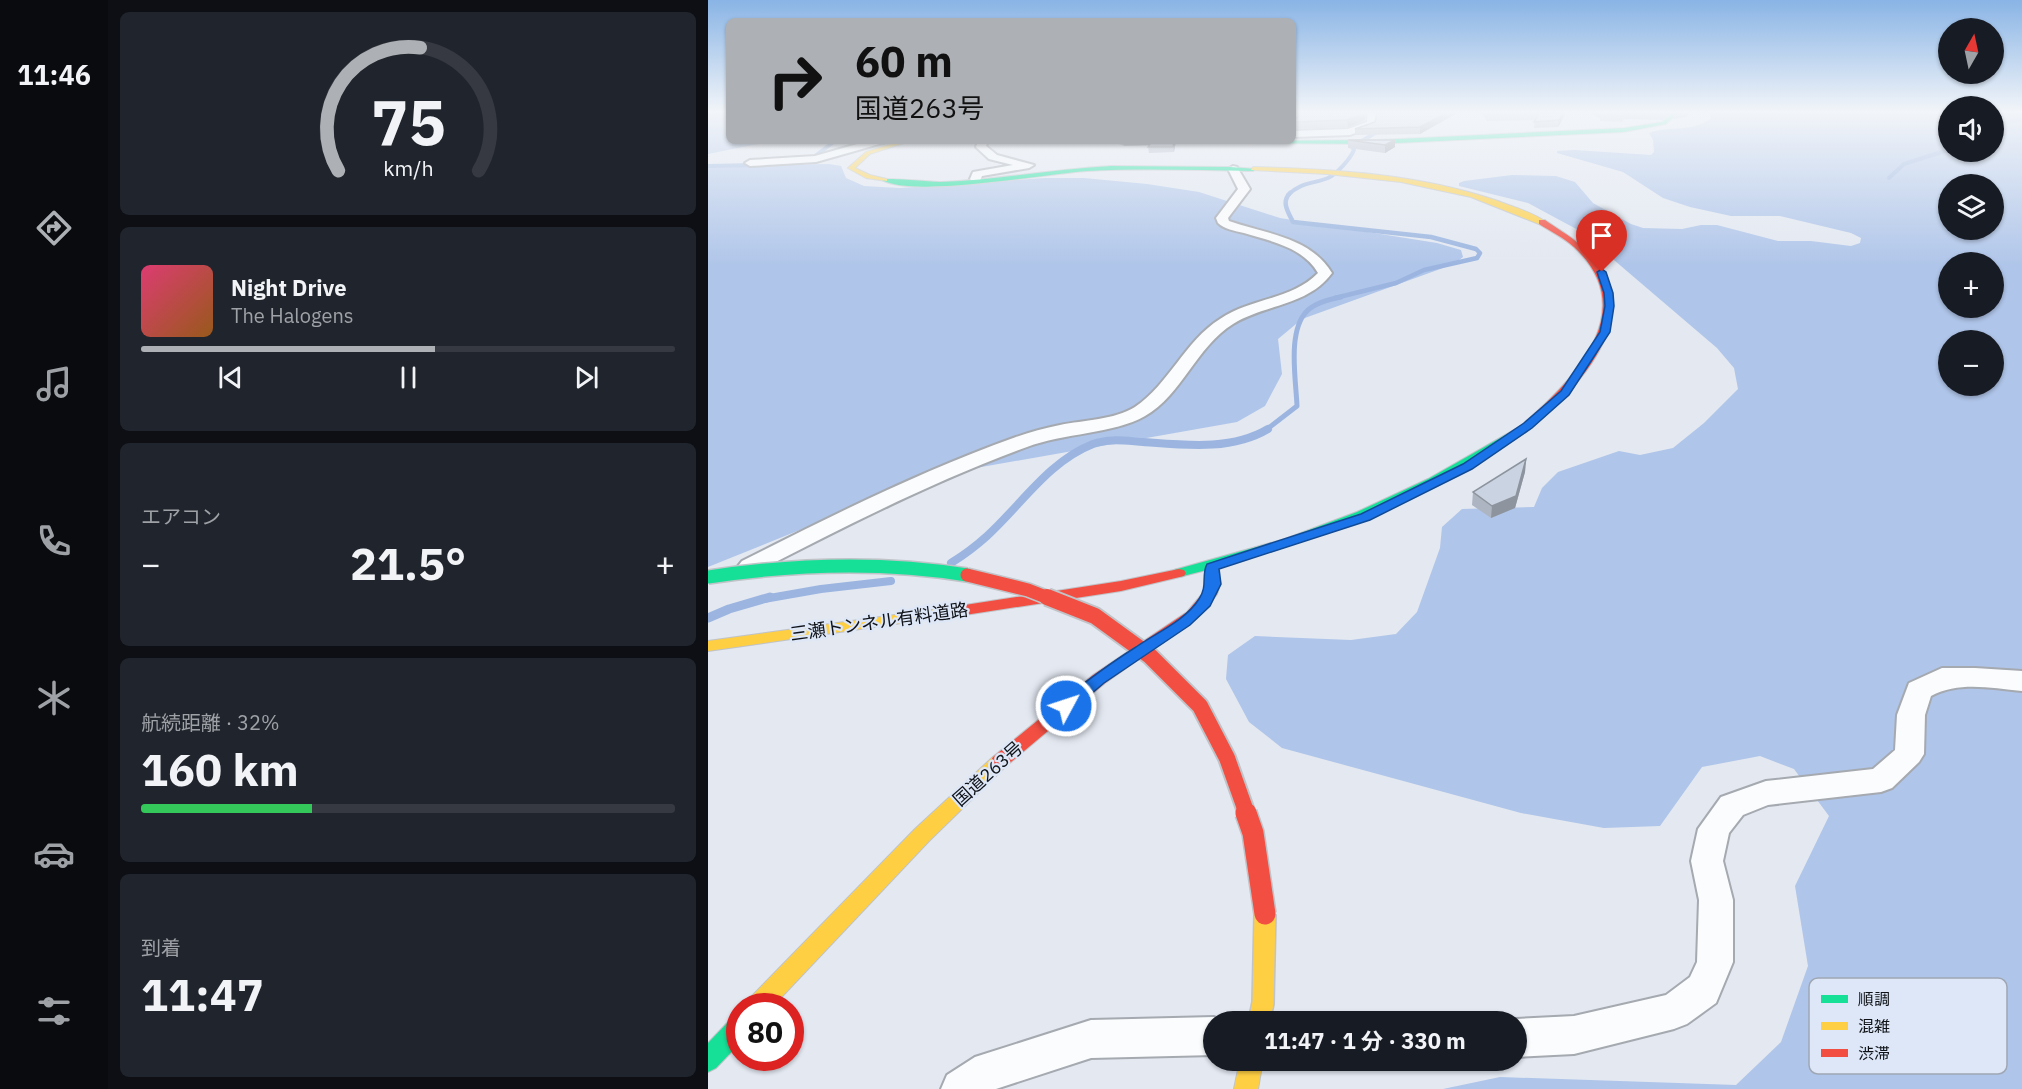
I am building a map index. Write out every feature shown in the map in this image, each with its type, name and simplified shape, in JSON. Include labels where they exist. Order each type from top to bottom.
[{"type":"highway","points":[[853,164],[851,168],[859,176],[896,183],[1071,171],[1233,169],[1274,169],[1383,177],[1485,199],[1554,227],[1586,252],[1605,280],[1609,306],[1605,332],[1565,393],[1528,426],[1468,466],[1365,517],[1212,567]]},
{"type":"highway","name":"三瀬トンネル有料道路","points":[[708,577],[764,568],[826,565],[895,566],[965,574],[1028,590],[1095,616],[1150,656],[1200,706],[1227,758],[1253,833],[1264,902],[1261,1011]]},
{"type":"highway","name":"三瀬トンネル有料道路","points":[[708,646],[1008,605],[1134,584],[1212,567]]},
{"type":"highway","name":"国道263号","points":[[770,993],[946,812],[1017,747],[1099,679],[1185,621],[1205,603],[1213,584],[1212,567]]},
{"type":"highway","points":[[708,1060],[726,1041]]},
{"type":"highway","points":[[1246,1089],[1250,1071]]},
{"type":"street","points":[[976,179],[977,174],[1029,165],[1024,164]]},
{"type":"street","points":[[708,587],[886,498],[997,451],[1047,434],[1139,412],[1164,391],[1204,341],[1224,323],[1242,312],[1309,289],[1319,282],[1325,273],[1322,265],[1294,245],[1224,223],[1222,218],[1244,189],[1233,169]]},
{"type":"street","points":[[1527,1037],[1574,1035],[1674,1011],[1703,990],[1715,962],[1716,900],[1707,861],[1714,829],[1732,806],[1766,793],[1881,780],[1909,754],[1911,715],[1919,690],[1942,678],[1975,676],[2022,681]]},
{"type":"street","points":[[961,1089],[989,1071],[1091,1040],[1203,1036]]},
{"type":"shaded area","points":[[829,164],[841,166],[846,178],[864,186],[900,188],[1044,178],[1084,178],[1147,184],[1199,192],[1280,218],[1437,243],[1461,250],[1463,257],[1454,264],[1302,319],[1278,339],[1282,374],[1265,406],[1237,422],[936,475],[708,567],[708,166]]},
{"type":"shaded area","points":[[1595,164],[2022,164],[2022,1089],[1443,1089],[1500,1077],[1736,1085],[1781,1042],[1808,966],[1795,886],[1829,816],[1794,769],[1760,756],[1702,767],[1660,826],[1604,828],[1521,813],[1282,748],[1249,722],[1226,679],[1228,655],[1255,636],[1351,640],[1396,634],[1417,612],[1440,548],[1442,527],[1462,509],[1534,507],[1542,488],[1558,472],[1619,451],[1640,455],[1673,448],[1704,423],[1738,389],[1734,368],[1717,348],[1580,231],[1528,203],[1459,186],[1459,183],[1512,175],[1556,176],[1575,182],[1593,203],[1643,228],[1682,229],[1701,225],[1717,225],[1778,241],[1811,241],[1851,246],[1860,243],[1861,238],[1851,233],[1780,216],[1731,216],[1663,198],[1623,172]]},
{"type":"building","points":[[1526,459],[1516,496],[1492,506],[1473,492]]},
{"type":"waterway","points":[[1288,195],[1302,185],[1332,176],[1345,164]]},
{"type":"waterway","points":[[1889,178],[1905,164]]},
{"type":"waterway","points":[[708,166],[757,165]]},
{"type":"waterway","points":[[1288,195],[1287,211],[1293,222],[1431,237],[1476,249],[1480,253],[1477,258],[1424,270],[1396,283],[1335,298]]},
{"type":"waterway","points":[[1266,430],[1297,406],[1294,356],[1297,331],[1301,320],[1314,306],[1341,297]]},
{"type":"waterway","points":[[951,563],[1000,524],[1049,472],[1077,452],[1093,444],[1118,440],[1191,445],[1223,444],[1239,441],[1266,430]]},
{"type":"waterway","points":[[764,599],[821,589],[891,581]]},
{"type":"waterway","points":[[708,618],[770,597]]},
{"type":"traffic: fast","points":[[885,180],[929,184],[974,182],[1088,169],[1253,169]]},
{"type":"traffic: fast","points":[[1179,573],[1290,542],[1362,515],[1432,482],[1498,445],[1528,425]]},
{"type":"traffic: fast","points":[[708,577],[772,569],[838,565],[903,567],[967,575]]},
{"type":"traffic: fast","points":[[708,1060],[726,1041]]},
{"type":"traffic: slow","points":[[856,164],[851,168],[868,177],[885,180]]},
{"type":"traffic: slow","points":[[1253,169],[1364,175],[1437,186],[1473,195],[1542,222]]},
{"type":"traffic: slow","points":[[708,646],[952,612]]},
{"type":"traffic: slow","points":[[770,993],[922,835],[999,762]]},
{"type":"traffic: slow","points":[[1261,1011],[1265,914]]},
{"type":"traffic: slow","points":[[1246,1089],[1250,1071]]},
{"type":"traffic: jam","points":[[1528,425],[1556,401],[1579,376],[1596,349],[1606,323],[1607,296],[1597,270],[1576,245],[1542,222]]},
{"type":"traffic: jam","points":[[999,762],[1099,679],[1192,615],[1210,594],[1213,584],[1212,567]]},
{"type":"traffic: jam","points":[[952,612],[1121,586],[1179,573]]},
{"type":"traffic: jam","points":[[967,575],[1028,590],[1095,616],[1150,656],[1200,706],[1227,758],[1253,833],[1265,914]]},
{"type":"route","points":[[1066,706],[1099,679],[1185,621],[1205,603],[1213,584],[1212,567],[1365,517],[1468,466],[1528,426],[1565,393],[1593,354],[1605,332],[1609,293],[1602,272]]}]
